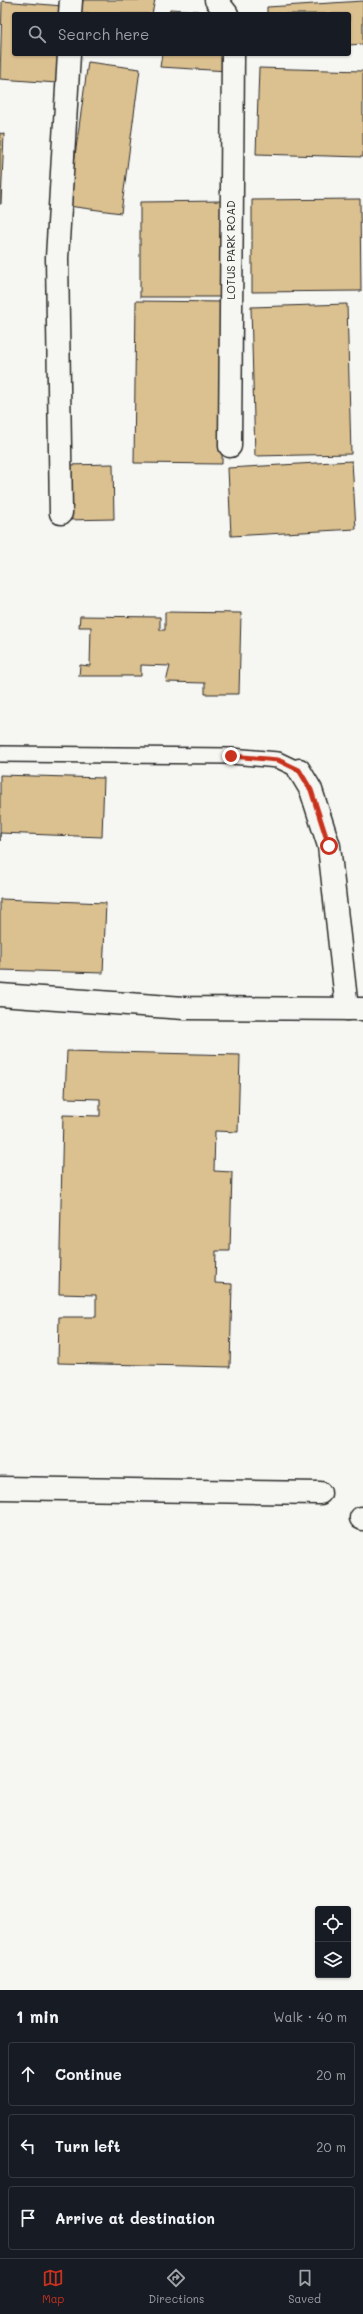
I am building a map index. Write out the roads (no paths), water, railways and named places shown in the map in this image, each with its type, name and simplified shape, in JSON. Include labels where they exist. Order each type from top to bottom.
[{"type":"street","points":[[70,12],[71,0]]},
{"type":"street","points":[[216,0],[225,12]]},
{"type":"street","points":[[61,512],[58,258],[69,56]]},
{"type":"street","name":"LOTUS PARK ROAD","points":[[230,446],[233,56]]},
{"type":"street","points":[[0,995],[184,1008],[355,1009],[329,846],[311,790],[299,770]]},
{"type":"street","points":[[0,1488],[320,1493]]},
{"type":"lane","points":[[0,754],[231,756],[278,760],[299,770]]}]
